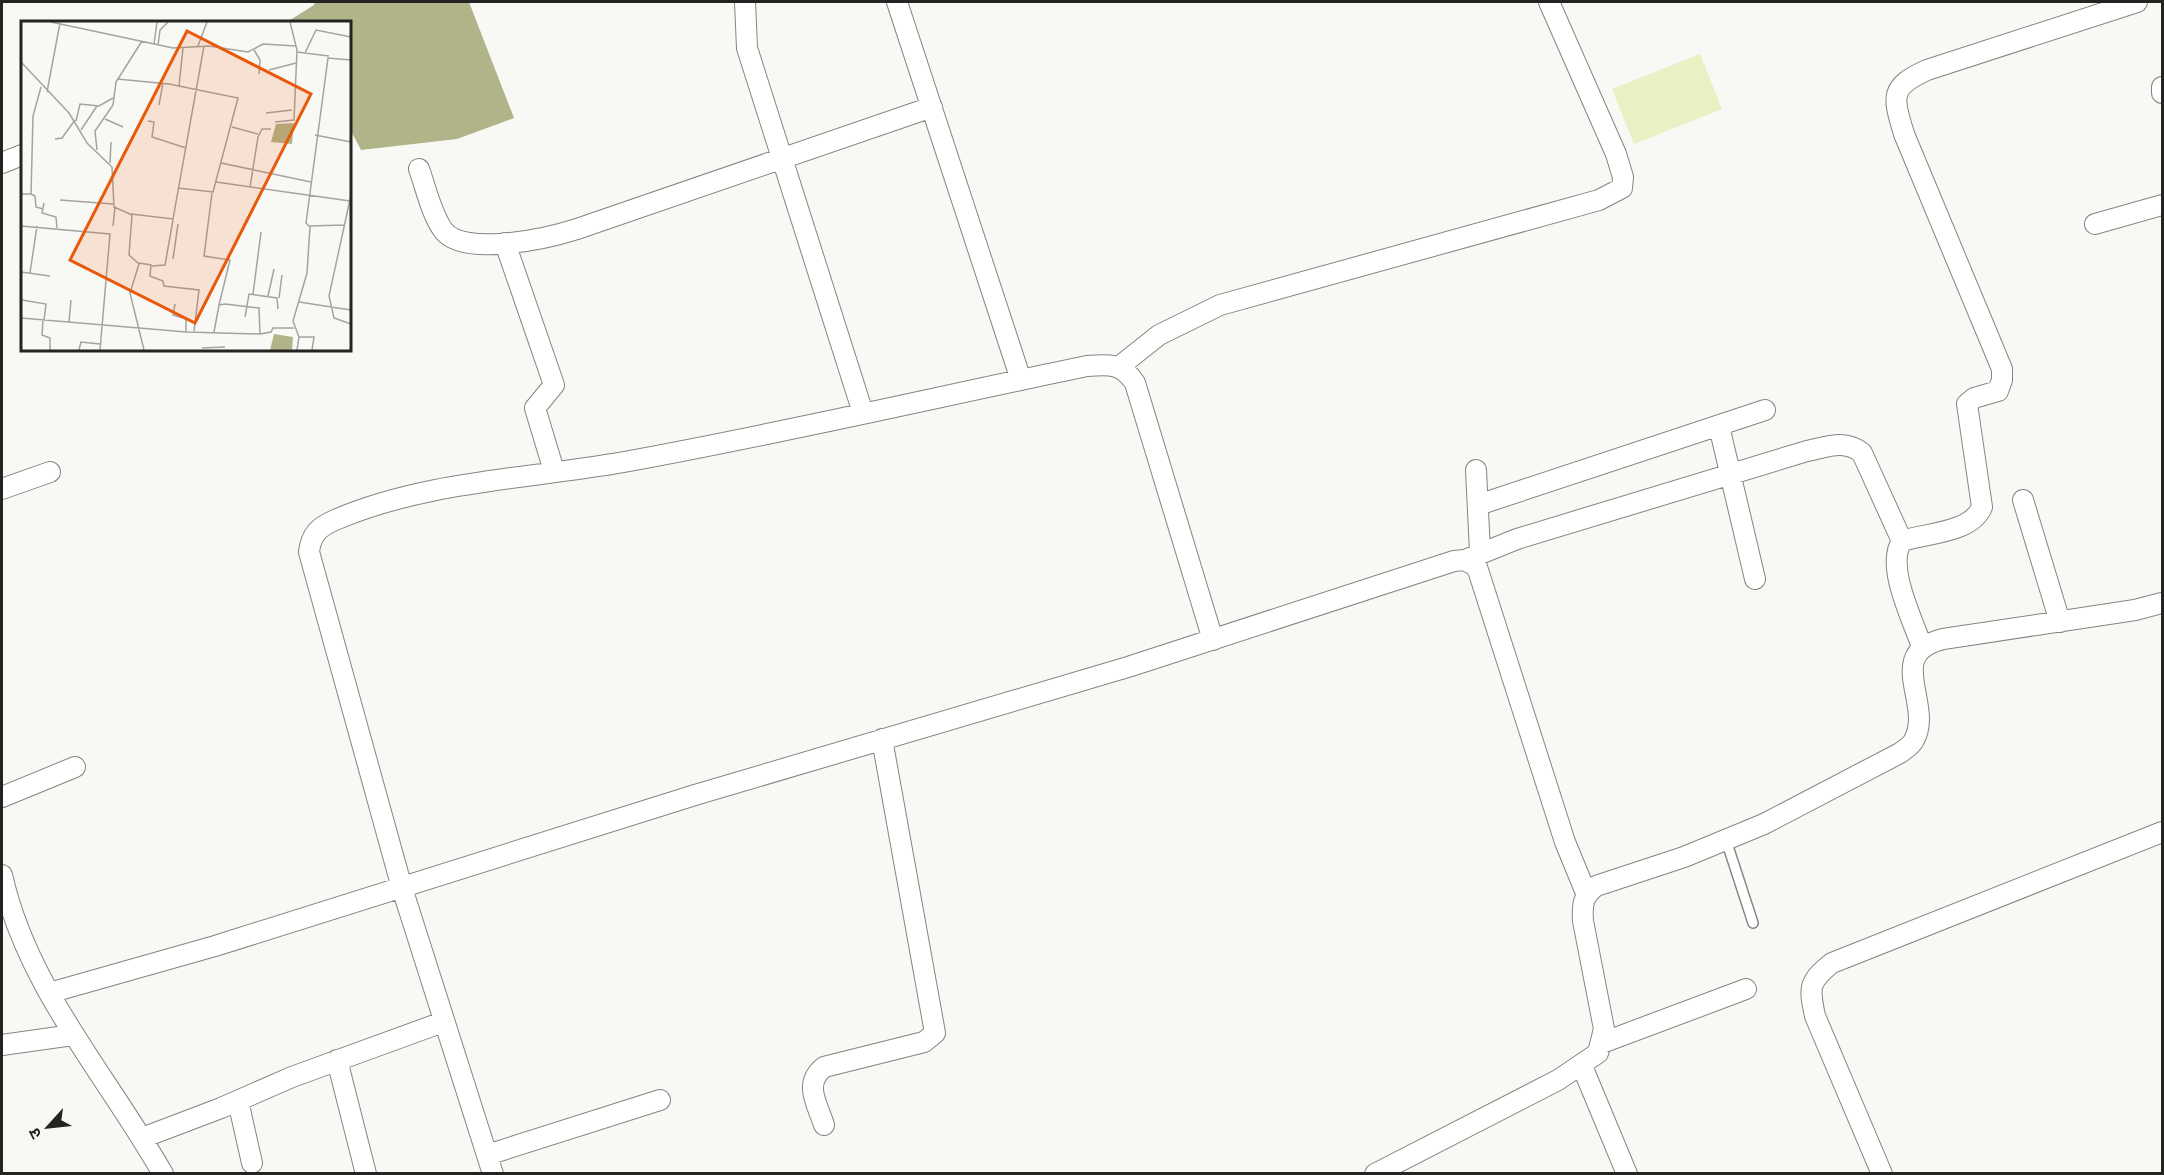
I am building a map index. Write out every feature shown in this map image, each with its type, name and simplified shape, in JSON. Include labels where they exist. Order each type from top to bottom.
[{"type":"street","points":[[745,2],[745,40],[784,158],[862,413]]},
{"type":"street","points":[[897,2],[1021,380]]},
{"type":"street","points":[[660,1100],[490,1164],[402,888],[309,552],[310,539],[320,527],[333,520],[385,504],[480,482],[686,450],[1087,366],[1120,366],[1159,335],[1220,305],[1599,200],[1622,188],[1623,177],[1616,154],[1548,2]]},
{"type":"street","points":[[1902,541],[1968,524],[1978,516],[1982,507],[1967,404],[1974,398],[1998,391],[2002,380],[2002,369],[1904,134],[1896,105],[1898,92],[1906,80],[1927,70],[2137,2]]},
{"type":"street","points":[[2163,87],[2163,93]]},
{"type":"street","points":[[419,170],[438,221],[448,235],[456,240],[474,243],[525,242],[567,232],[932,107]]},
{"type":"street","points":[[2,163],[21,155]]},
{"type":"street","points":[[2095,224],[2163,205]]},
{"type":"street","points":[[505,243],[554,384],[535,408],[554,471]]},
{"type":"street","points":[[1120,366],[1135,383],[1213,640]]},
{"type":"street","points":[[1484,503],[1765,410]]},
{"type":"street","points":[[1719,426],[1755,579]]},
{"type":"street","points":[[49,993],[215,946],[882,739],[1213,640],[1731,474],[1842,444],[1852,446],[1862,453],[1902,541],[1895,558],[1897,573],[1922,647]]},
{"type":"street","points":[[1476,470],[1473,556],[1570,860],[1586,893]]},
{"type":"street","points":[[2,489],[50,472]]},
{"type":"street","points":[[2022,500],[2060,622]]},
{"type":"street","points":[[1375,1173],[1582,1066],[1598,1053],[1604,1029],[1583,921],[1582,905],[1586,893],[1609,880],[1726,840],[1774,819],[1883,762],[1914,741],[1918,715],[1913,668],[1914,656],[1922,647],[1944,639],[2135,610],[2163,603]]},
{"type":"street","points":[[824,1125],[813,1092],[812,1082],[815,1074],[824,1067],[924,1042],[935,1033],[882,739]]},
{"type":"street","points":[[2,797],[75,767]]},
{"type":"street","points":[[1881,1173],[1815,1016],[1810,991],[1817,975],[1832,963],[2163,832]]},
{"type":"street","points":[[2,874],[25,945],[49,993],[73,1035],[164,1173]]},
{"type":"street","points":[[1602,1043],[1746,989]]},
{"type":"street","points":[[142,1138],[337,1060],[443,1022]]},
{"type":"street","points":[[2,1045],[73,1035]]},
{"type":"street","points":[[337,1060],[366,1173]]},
{"type":"street","points":[[1582,1066],[1627,1173]]},
{"type":"street","points":[[238,1101],[252,1163]]},
{"type":"lane","points":[[1726,840],[1753,923]]},
{"type":"shaded area","points":[[315,2],[469,2],[514,118],[457,139],[361,150],[351,131],[351,21],[289,21],[314,5]]},
{"type":"shaded area","points":[[1700,54],[1722,109],[1634,144],[1612,89]]}]
